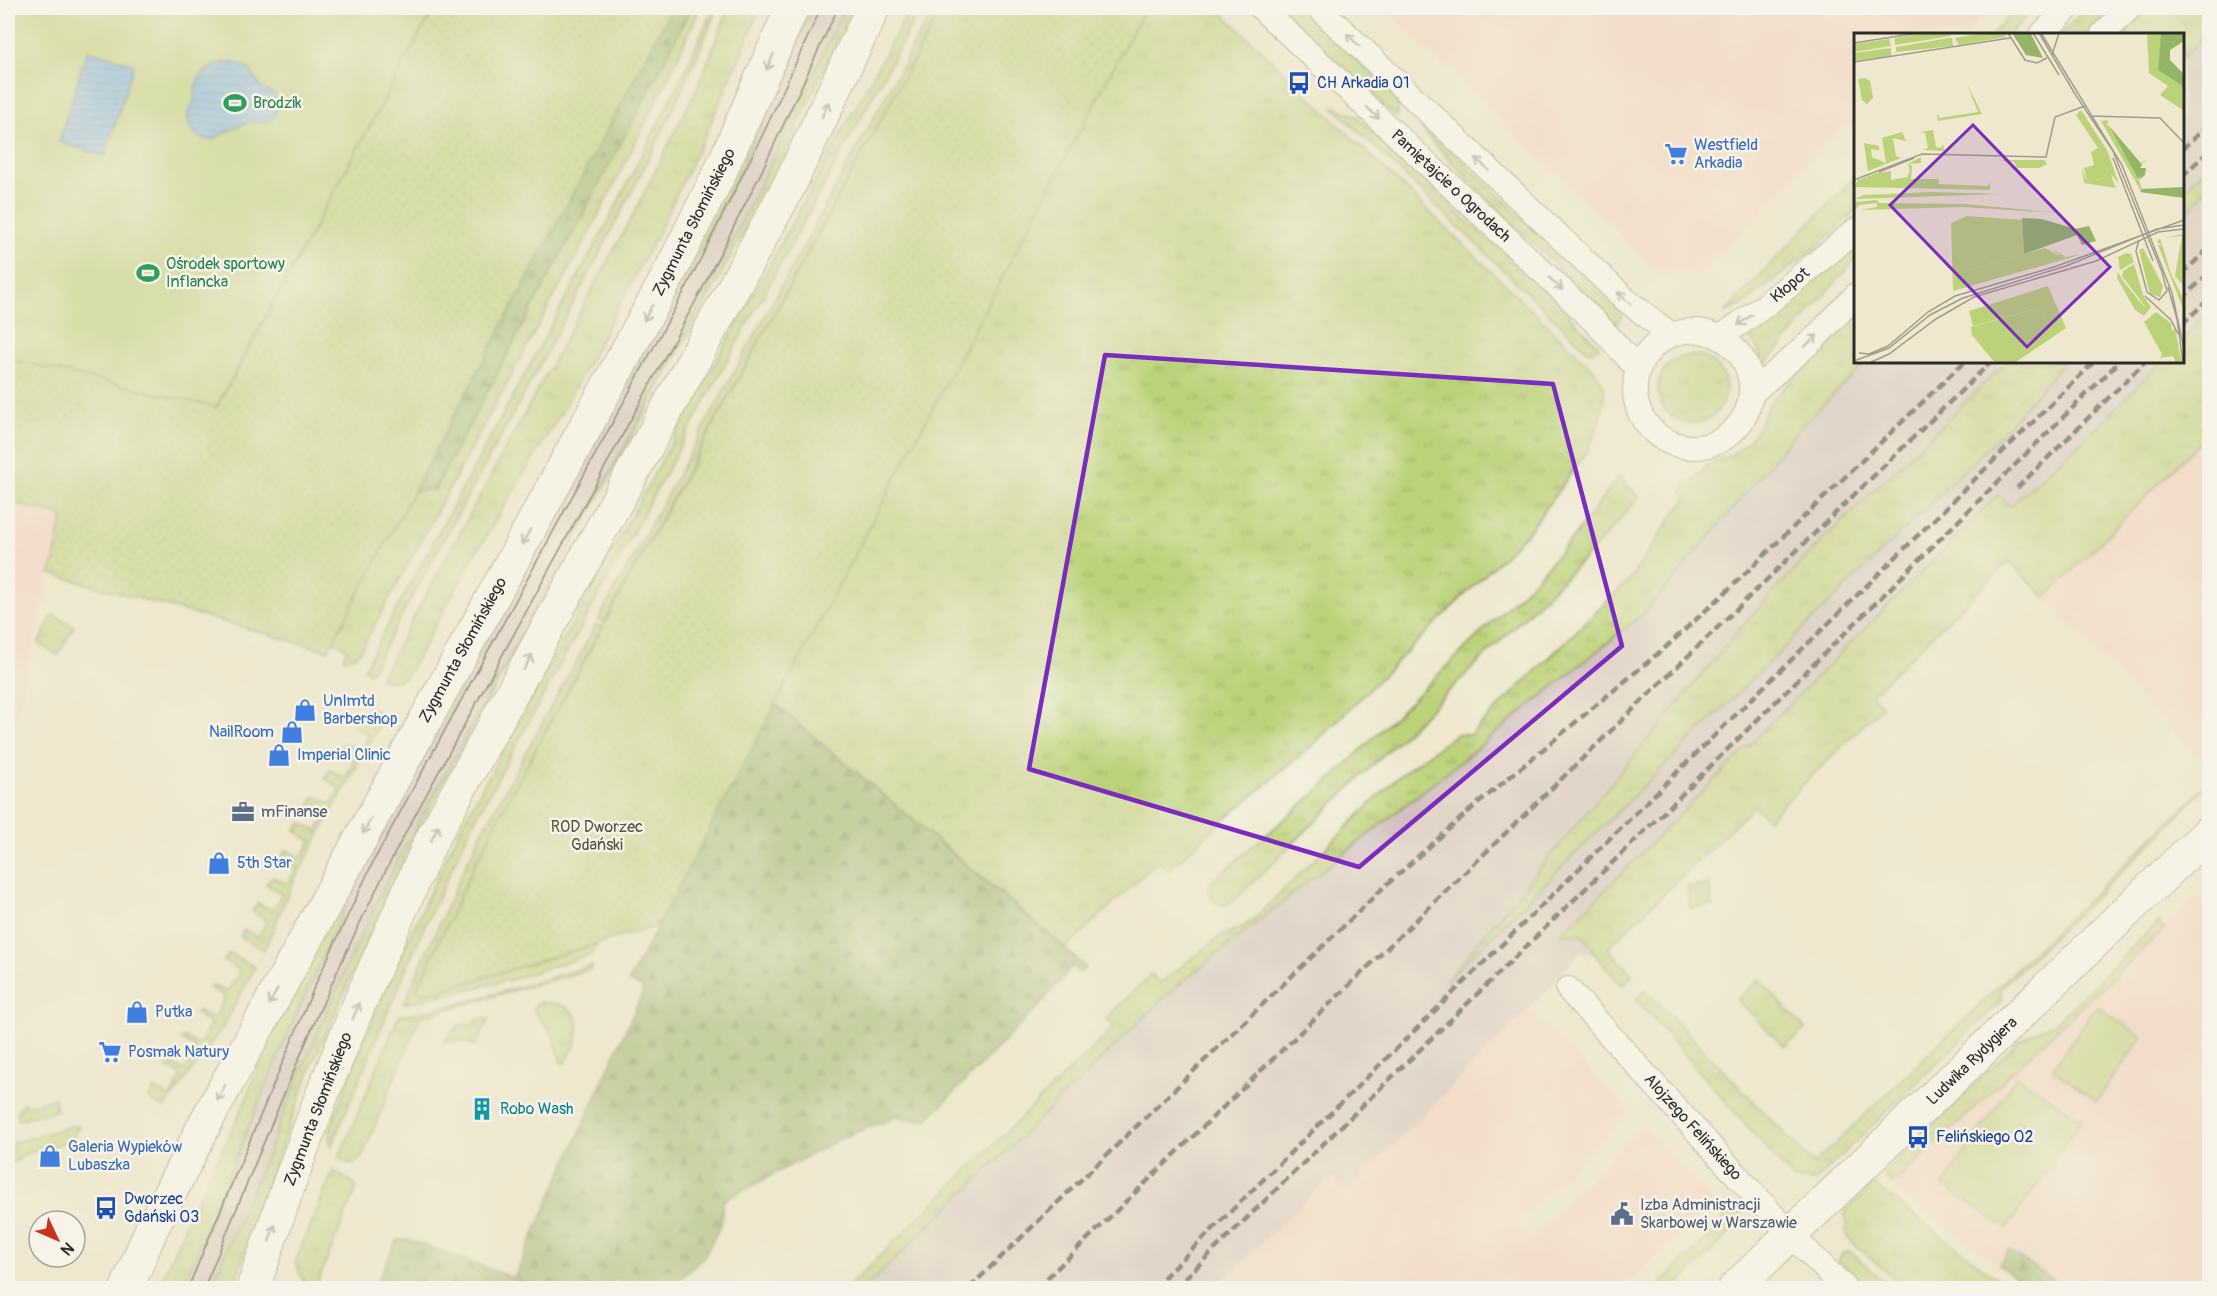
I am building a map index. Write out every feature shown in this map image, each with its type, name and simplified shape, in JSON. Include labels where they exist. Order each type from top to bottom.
[{"type":"main road","name":"Zygmunta Słomińskiego","points":[[127,1288],[151,1230],[208,1118],[668,276],[721,170],[792,8]]},
{"type":"main road","name":"Zygmunta Słomińskiego","points":[[253,1288],[320,1101],[360,1002],[431,841],[789,186],[873,8]]},
{"type":"main road","name":"Ludwika Rydygiera","points":[[1735,1288],[2209,831]]},
{"type":"street","name":"Pamiętajcie o Ogrodach","points":[[1261,8],[1560,288],[1638,369]]},
{"type":"street","points":[[1319,8],[1626,300],[1670,334]]},
{"type":"street","points":[[2043,33],[2068,8]]},
{"type":"street","points":[[2104,33],[2129,8]]},
{"type":"street","name":"Kłopot","points":[[1721,337],[1764,307],[1854,232]]},
{"type":"street","points":[[1752,393],[1815,338],[1854,297]]},
{"type":"street","points":[[1683,331],[1707,332],[1721,337],[1740,354],[1748,369],[1752,393],[1743,420],[1724,438],[1704,446],[1688,447],[1669,442],[1654,432],[1642,418],[1635,393],[1638,369],[1652,347],[1670,334],[1683,331]]},
{"type":"street","name":"Alojzego Felińskiego","points":[[1568,989],[1790,1234],[1845,1288]]},
{"type":"highlighted area","points":[[1105,355],[1553,384],[1622,646],[1359,867],[1029,769]]},
{"type":"shaded area","points":[[814,8],[844,8],[745,219],[372,910],[316,1035],[269,1153],[210,1288],[182,1288],[303,999],[348,899],[683,283],[759,129]]},
{"type":"shaded area","name":"Westfield Arkadia","points":[[1384,8],[1990,8],[1965,33],[1854,33],[1854,130],[1846,122],[1702,273],[1659,273]]},
{"type":"shaded area","points":[[2209,8],[2209,433],[2045,598],[2009,561],[1608,948],[1593,952],[1580,952],[1546,991],[1346,1191],[1331,1176],[1215,1288],[848,1288],[1154,988],[1222,935],[1241,928],[1255,919],[1460,735],[1470,735],[1631,578],[1687,498],[1855,363],[2184,363],[2183,33]]},
{"type":"shaded area","points":[[2209,433],[2210,765],[2207,768],[2045,598]]},
{"type":"shaded area","points":[[8,502],[63,515],[8,756]]},
{"type":"shaded area","points":[[2196,895],[2209,906],[2209,1288],[2065,1288],[2009,1251],[1999,1265],[1891,1188],[1902,1175],[2170,923]]},
{"type":"shaded area","points":[[1527,1007],[1630,1111],[1516,1225],[1521,1231],[1529,1238],[1643,1125],[1714,1201],[1624,1288],[1215,1288],[1331,1176],[1346,1190],[1415,1124]]},
{"type":"green space","name":"Ośrodek sportowy Inflancka","points":[[8,8],[434,8],[216,407],[8,359]]},
{"type":"green space","points":[[434,8],[672,8],[328,651],[51,574],[63,516],[8,502],[8,359],[217,407]]},
{"type":"green space","points":[[672,8],[691,8],[643,102],[434,490],[414,491]]},
{"type":"green space","points":[[691,8],[700,8],[673,68],[595,222],[361,650],[355,656],[343,659],[347,648],[333,641],[414,491],[435,489]]},
{"type":"green space","points":[[713,8],[717,8],[704,41],[643,170],[538,368],[370,673],[364,669],[605,227],[684,73]]},
{"type":"green space","points":[[729,8],[761,8],[707,131],[659,231],[564,408],[477,551],[409,672],[396,681],[380,679],[635,211],[697,88]]},
{"type":"green space","points":[[806,8],[814,8],[722,207],[361,876],[306,992],[182,1288],[158,1288],[188,1219],[244,1105],[264,1048]]},
{"type":"green space","points":[[844,8],[852,8],[770,185],[406,854],[314,1060],[279,1153],[233,1288],[210,1288],[320,1028],[388,880],[693,317],[796,112]]},
{"type":"green space","points":[[910,8],[921,8],[470,829],[421,934],[331,1147],[329,1136],[331,1127],[360,1049],[410,934],[464,821]]},
{"type":"green space","points":[[934,8],[942,8],[604,622],[598,621]]},
{"type":"green space","name":"ROD Dworzec Gdański","points":[[942,8],[1145,8],[662,918],[653,927],[432,993],[422,993],[417,989],[496,822]]},
{"type":"green space","points":[[1145,8],[1217,8],[1594,370],[1604,388],[1604,402],[1588,450],[1530,530],[1314,744],[1214,828],[1169,870],[1157,862],[1066,948],[775,704]]},
{"type":"green space","points":[[1281,8],[1302,8],[1397,98],[1398,116],[1395,116]]},
{"type":"green space","points":[[2017,8],[2035,8],[2011,33],[1993,33]]},
{"type":"green space","points":[[2086,8],[2112,8],[2087,33],[2062,33]]},
{"type":"green space","points":[[2148,8],[2209,8],[2209,32],[2184,56],[2184,33],[2123,33]]},
{"type":"green space","points":[[1332,106],[1356,116],[1506,255],[1599,346],[1592,352],[1588,351]]},
{"type":"green space","points":[[1422,122],[1623,314],[1616,325],[1595,302],[1501,213],[1428,137],[1420,125]]},
{"type":"green space","points":[[2209,165],[2209,185],[2184,217],[2184,190]]},
{"type":"green space","points":[[1854,177],[1854,211],[1836,231],[1742,305],[1724,313]]},
{"type":"green space","points":[[1854,249],[1854,261],[1765,364],[1762,363],[1750,335]]},
{"type":"green space","points":[[2209,313],[2209,433],[2045,598],[2009,561],[1872,694],[1882,707],[1768,819],[1754,806],[1608,948],[1633,975],[1622,986],[1581,934],[1561,934],[1998,495],[2010,506],[2094,430],[2160,363],[2184,363],[2184,339]]},
{"type":"green space","points":[[1854,315],[1854,363],[1866,363],[1802,425],[1643,614],[1188,977],[865,1288],[847,1288],[1114,1027],[1106,1018],[1151,974],[1160,983],[1222,935],[1241,928],[1254,919],[1399,776],[1456,734],[1470,735],[1631,578],[1673,515],[1687,499],[1681,491],[1709,464],[1733,454],[1749,440],[1759,426],[1769,404]]},
{"type":"green space","points":[[1692,355],[1705,358],[1716,365],[1723,376],[1726,389],[1723,402],[1716,413],[1705,420],[1692,423],[1679,420],[1668,413],[1661,402],[1658,389],[1661,376],[1668,365],[1679,358]]},
{"type":"green space","points":[[2006,363],[2063,363],[1999,436],[1445,982],[1751,616],[1824,539]]},
{"type":"green space","points":[[1619,476],[1639,497],[1596,547],[1236,899],[1226,905],[1215,902],[1209,891],[1213,880],[1326,784],[1534,581],[1576,534]]},
{"type":"green space","points":[[53,615],[74,626],[58,655],[38,644]]},
{"type":"green space","points":[[596,625],[602,626],[496,822],[490,818]]},
{"type":"green space","points":[[775,704],[1086,967],[1080,973],[1072,966],[1040,1005],[926,1121],[897,1117],[842,1138],[723,1201],[721,1225],[703,1258],[671,1288],[642,1288],[617,1279],[605,1288],[374,1288],[397,1240],[410,1240],[514,1278],[642,994],[642,987],[628,982]]},
{"type":"green space","points":[[370,708],[379,711],[380,724],[294,881],[264,950],[240,936],[244,930],[258,937],[267,921],[252,911],[258,903],[273,910],[282,894],[266,884],[272,877],[288,884],[296,868],[281,858],[286,850],[302,857],[311,841],[295,831],[297,828],[300,830],[301,827],[298,826],[301,823],[317,831],[325,815],[310,804],[315,796],[331,804],[340,788],[324,778],[330,770],[345,778],[354,761],[339,752],[344,743],[360,751],[369,735],[354,727],[362,712]]},
{"type":"green space","points":[[2209,783],[2160,835],[2001,988],[2001,1001],[1815,1181],[1793,1179],[1636,999],[1645,989],[1814,1164]]},
{"type":"green space","points":[[487,822],[495,826],[478,856],[417,989],[432,993],[597,944],[592,954],[510,980],[404,1004],[459,879]]},
{"type":"green space","points":[[1709,884],[1712,905],[1690,908],[1687,887]]},
{"type":"green space","points":[[2158,922],[2164,929],[1892,1185],[1883,1174],[2020,1040],[2056,1022]]},
{"type":"green space","points":[[229,953],[255,967],[223,1027],[165,1108],[148,1099],[154,1089],[171,1097],[181,1077],[167,1065],[169,1063],[183,1070],[186,1069],[195,1051],[195,1048],[181,1039],[184,1037],[197,1044],[200,1043],[210,1025],[196,1013],[199,1011],[211,1018],[215,1016],[224,999],[223,995],[210,988],[211,985],[229,990],[239,973],[238,969],[224,961]]},
{"type":"green space","points":[[592,965],[592,969],[420,1017],[362,1157],[352,1165],[339,1158],[399,1016],[456,1005]]},
{"type":"green space","points":[[1759,979],[1805,1029],[1785,1047],[1737,1000]]},
{"type":"green space","points":[[541,1002],[561,1005],[570,1009],[575,1015],[578,1031],[565,1063],[560,1060],[554,1037],[533,1010],[536,1004]]},
{"type":"green space","points":[[2097,1006],[2142,1037],[2097,1101],[2052,1069]]},
{"type":"green space","points":[[489,1019],[476,1045],[462,1041],[444,1042],[457,1026]]},
{"type":"green space","points":[[2017,1076],[2082,1120],[2007,1228],[1943,1185]]},
{"type":"green space","points":[[55,1098],[56,1111],[18,1120],[17,1112],[23,1103],[28,1106]]},
{"type":"green space","points":[[79,1126],[71,1141],[21,1155],[19,1160],[8,1163],[8,1144]]},
{"type":"green space","points":[[333,1171],[355,1184],[357,1188],[315,1288],[306,1288],[295,1262]]},
{"type":"green space","points":[[1873,1184],[2010,1288],[1906,1288],[1903,1286],[1847,1238],[1845,1212]]},
{"type":"green space","points":[[1731,1204],[1741,1214],[1742,1221],[1675,1288],[1656,1288],[1722,1224],[1722,1213]]},
{"type":"green space","points":[[2009,1250],[2065,1288],[2032,1288],[1999,1265]]},
{"type":"green space","points":[[1844,1252],[1850,1252],[1892,1288],[1867,1288],[1837,1261]]},
{"type":"water","points":[[87,50],[134,64],[105,156],[59,142]]},
{"type":"water","name":"Brodzik","points":[[227,62],[240,64],[251,71],[261,88],[274,94],[277,101],[276,112],[273,117],[264,122],[251,121],[216,138],[203,139],[193,131],[188,120],[189,111],[195,99],[195,87],[200,77],[208,70]]},
{"type":"tram line","points":[[188,1288],[316,983],[373,862],[687,286],[764,132],[821,8]]},
{"type":"tram line","points":[[204,1288],[300,1056],[378,886],[700,293],[759,177],[838,8]]},
{"type":"railway","points":[[2184,147],[2210,123]]},
{"type":"railway","points":[[2184,174],[2210,150]]},
{"type":"railway","points":[[2184,272],[2210,247]]},
{"type":"railway","points":[[2184,297],[2210,272]]},
{"type":"railway","points":[[2184,322],[2210,298]]},
{"type":"railway","points":[[969,1288],[1383,888],[1469,811],[1667,646],[1963,363]]},
{"type":"railway","points":[[1037,1288],[1990,363]]},
{"type":"railway","points":[[1153,1288],[2093,363]]},
{"type":"railway","points":[[1175,1288],[1654,822],[2118,363]]},
{"type":"railway","points":[[2017,488],[2144,363]]},
{"type":"place","name":"CH Arkadia 01","points":[[1299,83]]},
{"type":"place","name":"Brodzik","points":[[235,103]]},
{"type":"place","name":"Westfield Arkadia","points":[[1676,154]]},
{"type":"place","name":"Ośrodek sportowy Inflancka","points":[[148,273]]},
{"type":"place","name":"Unlmtd Barbershop","points":[[305,710]]},
{"type":"place","name":"NailRoom","points":[[292,732]]},
{"type":"place","name":"Imperial Clinic","points":[[279,755]]},
{"type":"place","name":"mFinanse","points":[[243,812]]},
{"type":"place","name":"5th Star","points":[[219,863]]},
{"type":"place","name":"Putka","points":[[137,1012]]},
{"type":"place","name":"Posmak Natury","points":[[110,1052]]},
{"type":"place","name":"Robo Wash","points":[[482,1109]]},
{"type":"place","name":"Felińskiego 02","points":[[1918,1137]]},
{"type":"place","name":"Galeria Wypieków Lubaszka","points":[[50,1156]]},
{"type":"place","name":"Dworzec Gdański 03","points":[[106,1208]]},
{"type":"place","name":"Izba Administracji Skarbowej w Warszawie","points":[[1622,1214]]}]
